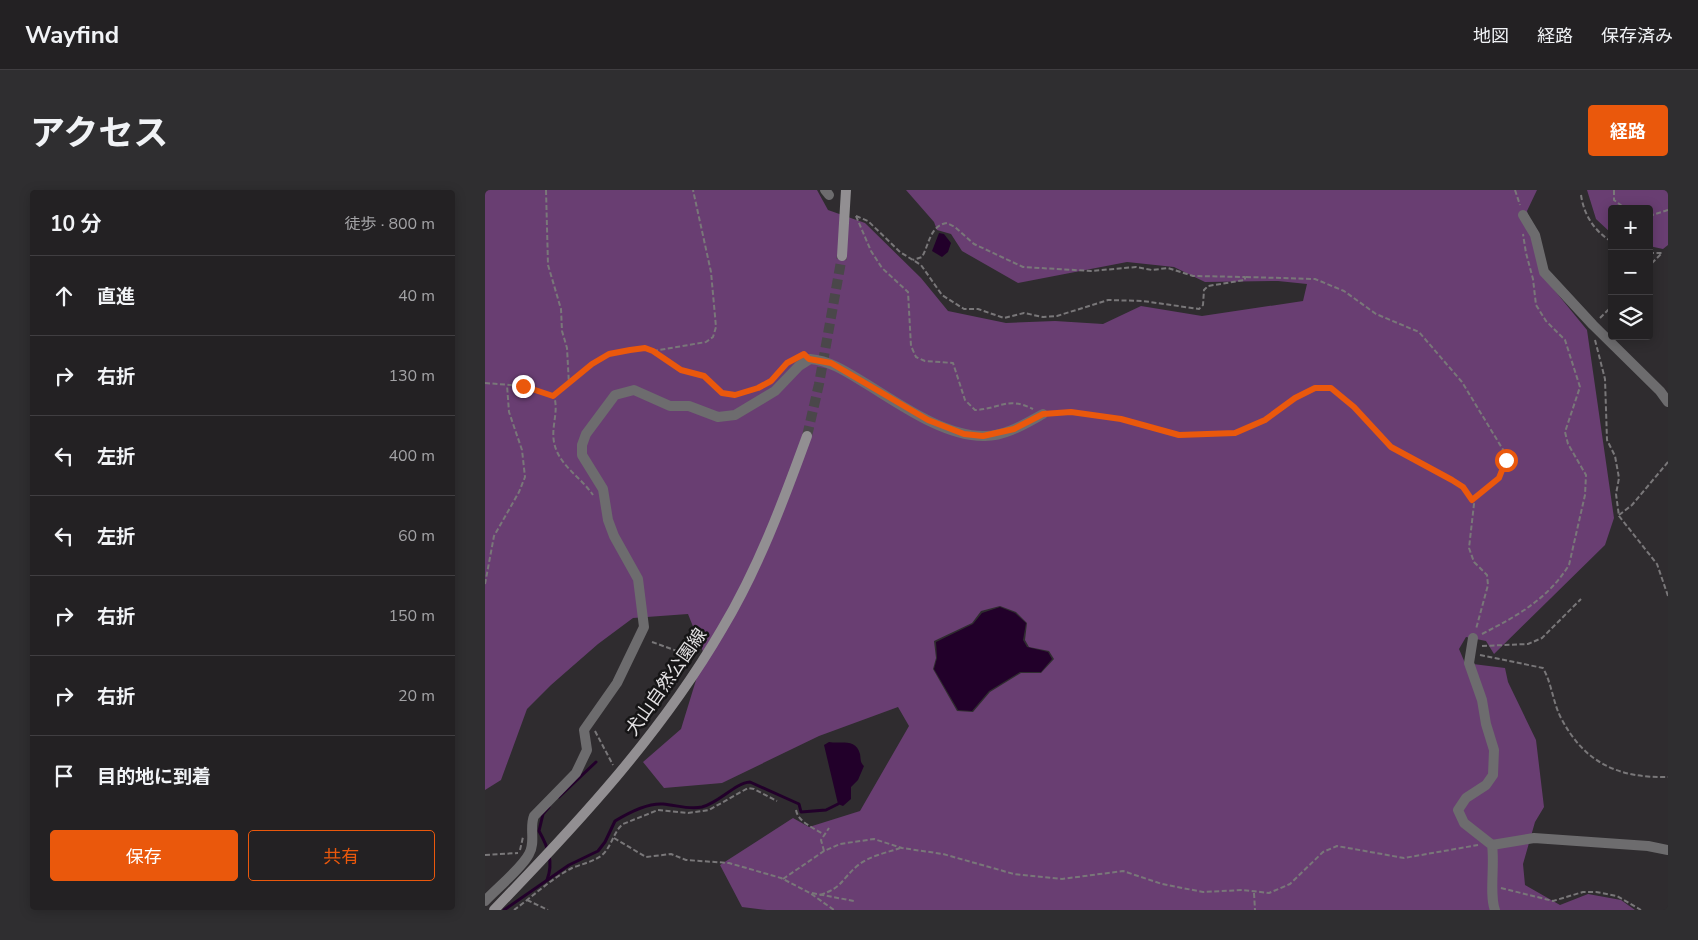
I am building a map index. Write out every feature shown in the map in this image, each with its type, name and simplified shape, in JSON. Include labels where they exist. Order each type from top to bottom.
[{"type":"main road","points":[[842,256],[846,190]]},
{"type":"main road","name":"犬山自然公園線","points":[[493,910],[572,829],[665,718],[703,661],[745,587],[785,498],[807,436]]},
{"type":"street","points":[[1523,215],[1535,235],[1544,272],[1593,325],[1660,391],[1668,402]]},
{"type":"street","points":[[485,901],[529,854],[533,841],[530,825],[534,816],[576,773],[587,750],[584,730],[589,720],[617,683],[644,627],[638,579],[614,536],[603,489],[582,455],[582,445],[586,434],[615,395],[634,390],[670,406],[689,406],[718,417],[735,415],[775,391],[799,366],[809,359],[831,363],[928,420],[964,434],[983,436],[1000,434],[1043,414]]},
{"type":"street","points":[[1472,646],[1469,663],[1482,700],[1493,750],[1493,775],[1486,785],[1466,798],[1458,810],[1464,823],[1492,845],[1534,838],[1648,846],[1668,850]]},
{"type":"street","points":[[1492,845],[1494,888],[1491,896],[1495,910]]},
{"type":"path","points":[[546,190],[548,265],[561,308],[562,331],[567,348],[569,385]]},
{"type":"path","points":[[653,351],[706,342],[713,336],[716,327],[711,272],[693,190]]},
{"type":"path","points":[[1472,646],[1522,613],[1549,592],[1564,573],[1569,565],[1585,496],[1586,475],[1568,444],[1565,432],[1580,387],[1565,340],[1546,321],[1536,305],[1533,279],[1526,253],[1523,215],[1515,190]]},
{"type":"path","points":[[1614,190],[1614,200],[1621,205]]},
{"type":"path","points":[[1581,195],[1583,208],[1591,223],[1608,238]]},
{"type":"path","points":[[1653,215],[1668,210]]},
{"type":"path","points":[[1245,277],[1245,280],[1208,286],[1204,290],[1203,305],[1199,309],[1190,310],[1143,301],[1109,300],[1057,316],[1043,317],[1024,313],[1005,318],[988,311],[964,308],[953,304],[942,295],[921,264],[900,252],[868,221],[856,216],[871,251],[882,268],[908,292],[911,346],[916,357],[925,361],[953,364],[965,400],[975,410],[988,410],[1007,402],[1026,405],[1043,414],[1071,412],[1121,419],[1179,435],[1235,433],[1265,420],[1295,398],[1315,388],[1331,388],[1354,407],[1391,447],[1463,487],[1472,500],[1474,504],[1469,548],[1474,562],[1487,575],[1488,584],[1472,646]]},
{"type":"path","points":[[913,260],[922,257],[938,226],[947,223],[952,224],[974,244],[1023,267],[1091,271],[1136,267],[1152,270],[1168,268],[1193,276],[1315,279],[1344,291],[1376,314],[1419,332],[1462,382],[1481,415],[1496,436],[1505,453],[1506,460],[1499,478],[1472,500]]},
{"type":"path","points":[[1653,253],[1662,253],[1653,262]]},
{"type":"path","points":[[1608,310],[1593,325],[1605,379],[1607,440],[1615,456],[1619,478],[1617,494],[1619,516],[1657,564],[1668,596]]},
{"type":"path","points":[[553,396],[569,385],[592,364],[609,354],[645,348],[653,351],[681,370],[704,376],[722,393],[735,395],[758,388],[771,381]]},
{"type":"path","points":[[776,375],[792,360]]},
{"type":"path","points":[[485,383],[507,384],[553,396],[557,404],[553,432],[558,456],[586,484],[596,498]]},
{"type":"path","points":[[485,584],[493,536],[519,492],[525,477],[521,450],[509,412],[507,384]]},
{"type":"path","points":[[1619,516],[1632,505],[1668,462]]},
{"type":"path","points":[[1472,646],[1527,644],[1542,638],[1581,598]]},
{"type":"path","points":[[652,642],[703,661]]},
{"type":"path","points":[[1472,646],[1543,668],[1548,677],[1561,718],[1587,754],[1609,769],[1641,776],[1668,777]]},
{"type":"path","points":[[589,720],[614,767]]},
{"type":"path","points":[[514,910],[571,869],[602,855],[623,824],[658,810],[687,813],[709,810],[747,788],[754,788],[777,801]]},
{"type":"path","points":[[796,810],[797,815],[803,821],[823,834]]},
{"type":"path","points":[[485,855],[519,853],[521,840],[530,825]]},
{"type":"path","points":[[824,851],[821,840],[823,834],[828,832],[829,828]]},
{"type":"path","points":[[614,838],[646,857],[671,854],[686,860],[729,863],[751,868],[783,879],[810,893],[835,910]]},
{"type":"path","points":[[783,879],[824,851],[840,844],[874,839],[902,848],[943,854],[1015,874],[1062,879],[1123,871],[1162,884],[1203,892],[1243,890],[1254,893],[1269,893],[1281,889],[1323,852],[1337,846],[1404,858],[1481,844],[1492,845]]},
{"type":"path","points":[[820,895],[835,890],[857,866],[872,857],[902,848]]},
{"type":"path","points":[[1494,888],[1503,888],[1553,901],[1583,892],[1596,892],[1617,896],[1641,910]]},
{"type":"path","points":[[810,893],[853,901]]},
{"type":"path","points":[[1254,893],[1255,910]]},
{"type":"path","points":[[527,900],[548,910]]},
{"type":"shaded area","points":[[485,190],[817,190],[828,210],[865,223],[921,278],[948,311],[1006,323],[1055,321],[1103,324],[1141,306],[1202,316],[1303,301],[1307,284],[1278,281],[1205,282],[1174,267],[1127,262],[1018,283],[962,251],[951,234],[937,230],[934,222],[906,190],[1537,190],[1527,211],[1542,275],[1587,330],[1614,518],[1605,545],[1494,654],[1486,641],[1466,637],[1459,649],[1465,663],[1505,668],[1508,682],[1536,740],[1544,807],[1535,822],[1523,864],[1525,885],[1560,905],[1588,894],[1621,900],[1635,910],[767,910],[742,907],[720,865],[793,818],[809,827],[860,811],[909,726],[898,707],[819,736],[722,783],[664,788],[643,762],[681,729],[704,654],[688,614],[633,618],[598,644],[527,709],[501,780],[485,790]],"holes":[[[1000,606],[1016,612],[1027,623],[1025,640],[1029,647],[1049,651],[1054,659],[1041,673],[1021,673],[990,692],[973,712],[957,711],[933,669],[936,658],[934,641],[972,623],[981,611]]]},
{"type":"shaded area","points":[[1587,190],[1668,190],[1668,245],[1663,249],[1653,247],[1653,205],[1608,205],[1608,230],[1596,219]]},
{"type":"shaded area","points":[[939,233],[944,234],[951,243],[948,252],[942,257],[932,251]]},
{"type":"shaded area","points":[[1000,607],[1015,613],[1026,623],[1023,640],[1027,647],[1048,652],[1052,659],[1041,672],[1020,672],[989,691],[972,711],[958,710],[934,669],[937,658],[936,642],[973,624],[982,613]]},
{"type":"shaded area","points":[[829,742],[847,743],[855,746],[858,749],[864,766],[858,780],[851,787],[851,799],[843,806],[838,804],[824,745]]},
{"type":"waterway","points":[[559,797],[596,762]]},
{"type":"waterway","points":[[504,910],[569,865],[598,851],[605,842],[615,821],[645,807],[657,804],[687,808],[702,807],[709,805],[744,783],[750,782],[799,804],[801,812],[826,810],[838,804]]},
{"type":"waterway","points":[[547,880],[550,861],[545,843],[539,831],[543,814],[549,807]]},
{"type":"tunnel","points":[[807,436],[819,384],[842,256]]},
{"type":"route","points":[[523,386],[553,396],[555,392],[569,385],[592,364],[609,354],[645,348],[657,353],[681,370],[704,376],[722,393],[735,395],[758,388],[771,381],[787,363],[804,354],[809,359],[831,363],[928,420],[964,434],[983,436],[1000,434],[1014,429],[1043,414],[1071,412],[1121,419],[1179,435],[1235,433],[1265,420],[1295,398],[1315,388],[1331,388],[1354,407],[1391,447],[1463,487],[1472,500],[1499,478],[1506,460]]}]
